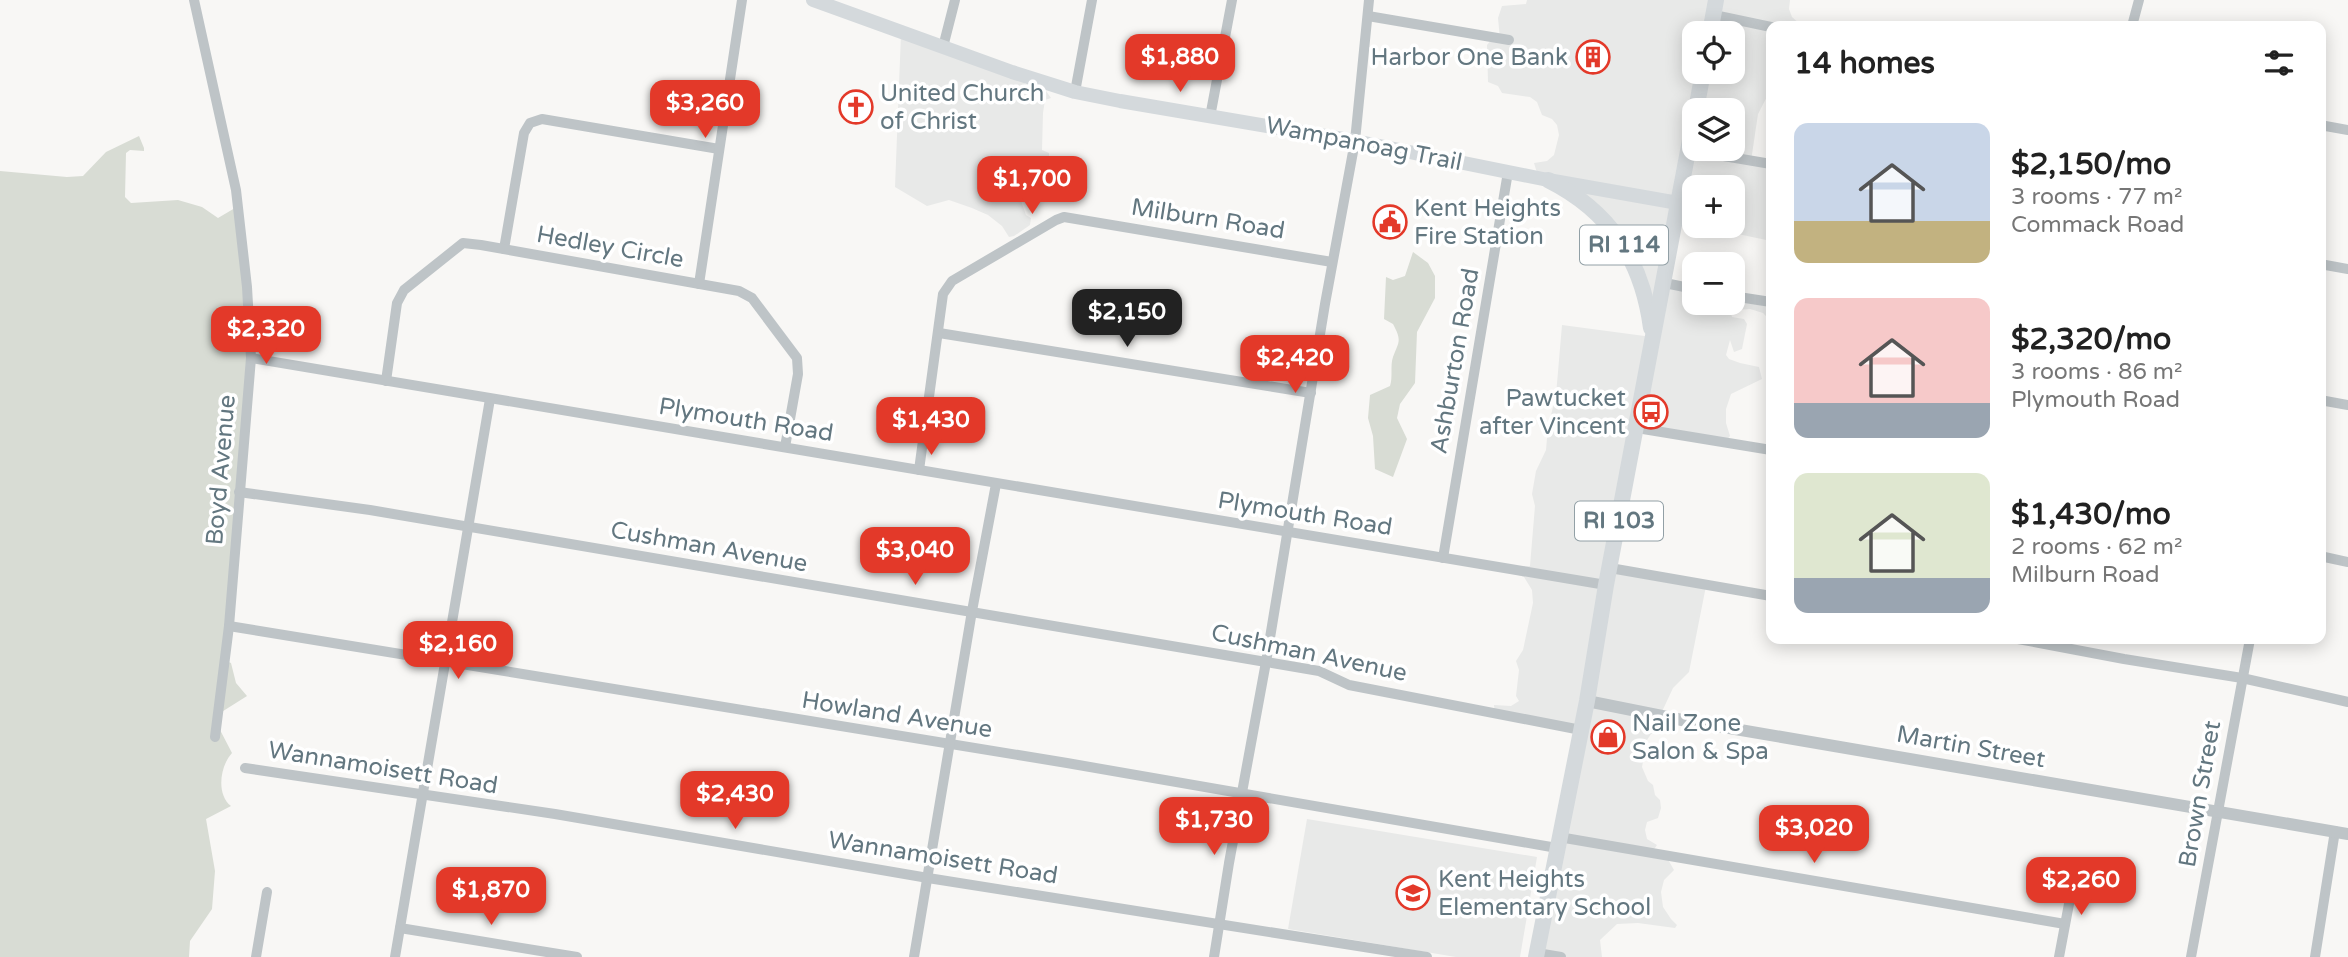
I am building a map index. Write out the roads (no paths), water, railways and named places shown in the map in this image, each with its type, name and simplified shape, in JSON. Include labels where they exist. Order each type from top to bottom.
[{"type":"main road","name":"Wampanoag Trail","points":[[816,1],[1075,92],[1355,141],[1678,203]]},
{"type":"main road","name":"RI 103","points":[[1536,955],[1587,701],[1606,585],[1665,284],[1686,161]]},
{"type":"main road","name":"RI 114","points":[[1548,180],[1566,189],[1593,211],[1627,248],[1643,284],[1653,341]]},
{"type":"street","name":"Boyd Avenue","points":[[194,0],[236,190],[247,287],[251,358],[229,626],[215,737]]},
{"type":"street","points":[[699,284],[741,0]]},
{"type":"street","points":[[943,47],[955,0]]},
{"type":"street","points":[[1075,92],[1093,0]]},
{"type":"street","points":[[1210,117],[1232,0]]},
{"type":"street","points":[[1214,957],[1355,141],[1369,0]]},
{"type":"street","points":[[2133,21],[2139,0]]},
{"type":"street","points":[[1715,7],[1766,25]]},
{"type":"street","points":[[1368,16],[1509,40]]},
{"type":"street","points":[[504,249],[524,134],[530,123],[542,119],[719,149]]},
{"type":"street","points":[[2326,126],[2348,130]]},
{"type":"street","points":[[1745,160],[1766,163]]},
{"type":"street","name":"Ashburton Road","points":[[1443,558],[1508,172]]},
{"type":"street","name":"Milburn Road","points":[[919,470],[943,294],[952,281],[1064,217],[1332,262]]},
{"type":"street","name":"Hedley Circle","points":[[386,381],[397,303],[404,290],[463,243],[504,249],[739,291],[752,298],[797,358],[798,374],[785,447]]},
{"type":"street","points":[[2326,265],[2348,269]]},
{"type":"street","points":[[1665,284],[1682,287]]},
{"type":"street","points":[[1745,298],[1766,301]]},
{"type":"street","points":[[939,333],[1311,393]]},
{"type":"street","name":"Plymouth Road","points":[[251,358],[1606,585]]},
{"type":"street","points":[[395,957],[490,399]]},
{"type":"street","points":[[2326,401],[2348,405]]},
{"type":"street","points":[[1637,428],[1766,449]]},
{"type":"street","points":[[914,957],[996,484]]},
{"type":"street","name":"Cushman Avenue","points":[[239,492],[370,510],[1319,671],[1349,685],[1581,730]]},
{"type":"street","points":[[2326,557],[2348,562]]},
{"type":"street","points":[[1610,568],[1766,595]]},
{"type":"street","name":"Howland Avenue","points":[[229,626],[1242,793],[2064,924]]},
{"type":"street","points":[[2044,644],[2242,678],[2348,702]]},
{"type":"street","name":"Brown Street","points":[[2191,957],[2249,644]]},
{"type":"street","name":"Martin Street","points":[[1587,701],[1682,720],[2342,833]]},
{"type":"street","name":"Wannamoisett Road","points":[[245,768],[555,814],[928,878],[1427,957]]},
{"type":"street","points":[[2315,957],[2342,833]]},
{"type":"street","points":[[2059,957],[2074,872]]},
{"type":"street","points":[[256,957],[267,892]]},
{"type":"street","points":[[400,928],[577,957]]},
{"type":"street","points":[[1536,955],[1561,957]]},
{"type":"place","name":"Harbor One Bank","points":[[1593,57]]},
{"type":"place","name":"United Church of Christ","points":[[856,107]]},
{"type":"place","name":"Kent Heights Fire Station","points":[[1390,222]]},
{"type":"place","name":"Pawtucket after Vincent","points":[[1651,412]]},
{"type":"place","name":"Nail Zone Salon & Spa","points":[[1608,737]]},
{"type":"place","name":"Kent Heights Elementary School","points":[[1413,893]]}]
